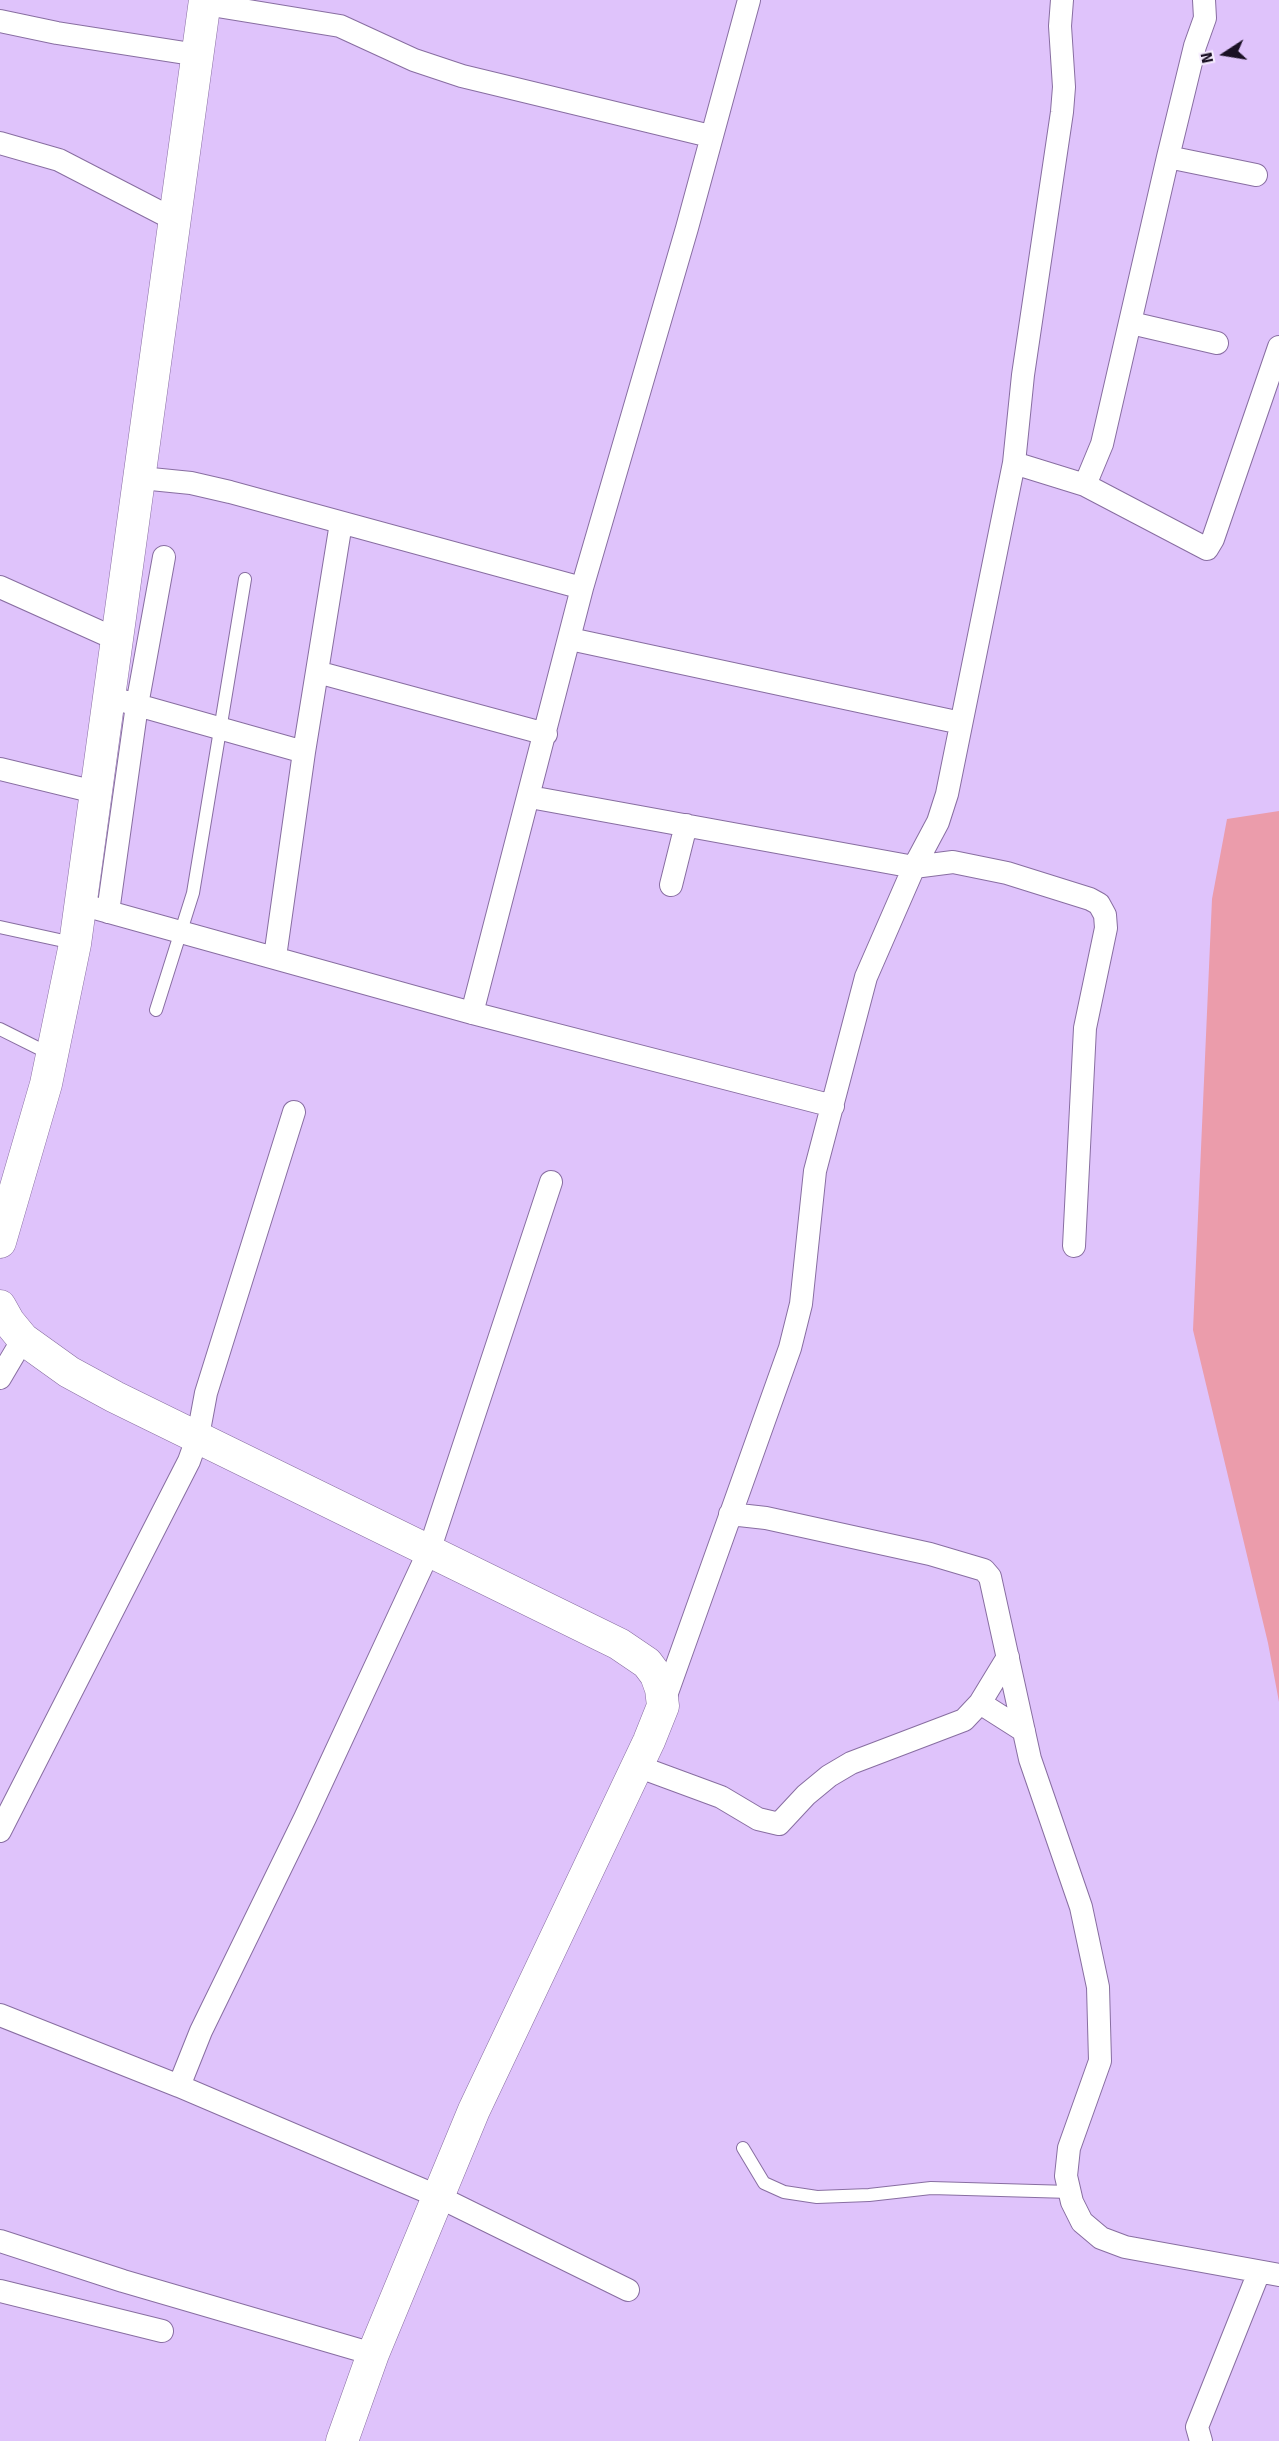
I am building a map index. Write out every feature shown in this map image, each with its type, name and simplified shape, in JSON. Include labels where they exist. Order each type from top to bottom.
[{"type":"street","points":[[472,1012],[530,797],[582,588],[687,228],[710,136],[749,0]]},
{"type":"street","points":[[342,2441],[373,2354],[437,2196],[663,1706],[730,1514],[776,1394],[790,1348],[801,1304],[815,1172],[866,977],[914,867],[938,822],[944,803],[1014,463],[1023,375],[1062,112],[1063,64],[1060,26],[1062,0]]},
{"type":"street","points":[[1085,485],[1102,444],[1168,157],[1195,46],[1205,18],[1204,0]]},
{"type":"street","points":[[0,1242],[53,1056],[75,944],[94,908],[123,701],[118,640],[205,2],[323,21],[358,33],[414,60],[462,76],[710,136]]},
{"type":"street","points":[[0,21],[57,33],[198,55]]},
{"type":"street","points":[[0,143],[59,160],[174,220]]},
{"type":"street","points":[[1168,157],[1256,175]]},
{"type":"street","points":[[1131,323],[1217,343]]},
{"type":"street","points":[[1014,463],[1085,485],[1207,549],[1213,539],[1279,347]]},
{"type":"street","points":[[141,478],[211,488],[582,588]]},
{"type":"street","points":[[275,957],[304,752],[341,524]]},
{"type":"street","points":[[94,908],[95,792],[164,557]]},
{"type":"street","points":[[0,587],[118,640]]},
{"type":"street","points":[[570,639],[961,723]]},
{"type":"street","points":[[317,672],[546,734]]},
{"type":"street","points":[[123,701],[304,752]]},
{"type":"street","points":[[0,769],[95,792]]},
{"type":"street","points":[[530,797],[914,867],[953,862],[1007,873],[1090,898],[1100,904],[1105,915],[1106,928],[1085,1028],[1074,1246]]},
{"type":"street","points":[[671,885],[686,825]]},
{"type":"street","points":[[94,908],[472,1012],[833,1106]]},
{"type":"street","points":[[0,1831],[177,1488],[198,1436],[206,1393],[294,1112]]},
{"type":"street","points":[[179,2086],[201,2031],[305,1818],[429,1551],[551,1182]]},
{"type":"street","points":[[0,1306],[23,1339],[69,1372],[115,1397],[633,1652],[656,1675],[663,1706]]},
{"type":"street","points":[[0,1378],[23,1339]]},
{"type":"street","points":[[730,1514],[766,1518],[930,1554],[984,1570],[992,1583],[1030,1759],[1081,1907],[1098,1987],[1102,2028],[1100,2061],[1070,2148],[1066,2176],[1082,2222],[1101,2238],[1125,2247],[1269,2273],[1197,2427],[1201,2441]]},
{"type":"street","points":[[637,1766],[721,1797],[759,1819],[778,1824],[806,1795],[829,1776],[891,1747],[940,1731],[964,1720],[980,1703],[1008,1657]]},
{"type":"street","points":[[980,1703],[1024,1731]]},
{"type":"street","points":[[0,2014],[179,2086],[437,2196],[628,2290]]},
{"type":"street","points":[[0,2241],[123,2281],[373,2354]]},
{"type":"street","points":[[0,2290],[162,2331]]},
{"type":"lane","points":[[156,1010],[179,931],[193,893],[246,579]]},
{"type":"lane","points":[[0,927],[75,944]]},
{"type":"lane","points":[[0,1029],[53,1056]]},
{"type":"lane","points":[[743,2148],[764,2183],[784,2192],[817,2197],[869,2196],[931,2188],[1070,2192]]},
{"type":"shaded area","points":[[1279,811],[1279,1702],[1268,1643],[1193,1330],[1212,899],[1227,819]]}]
